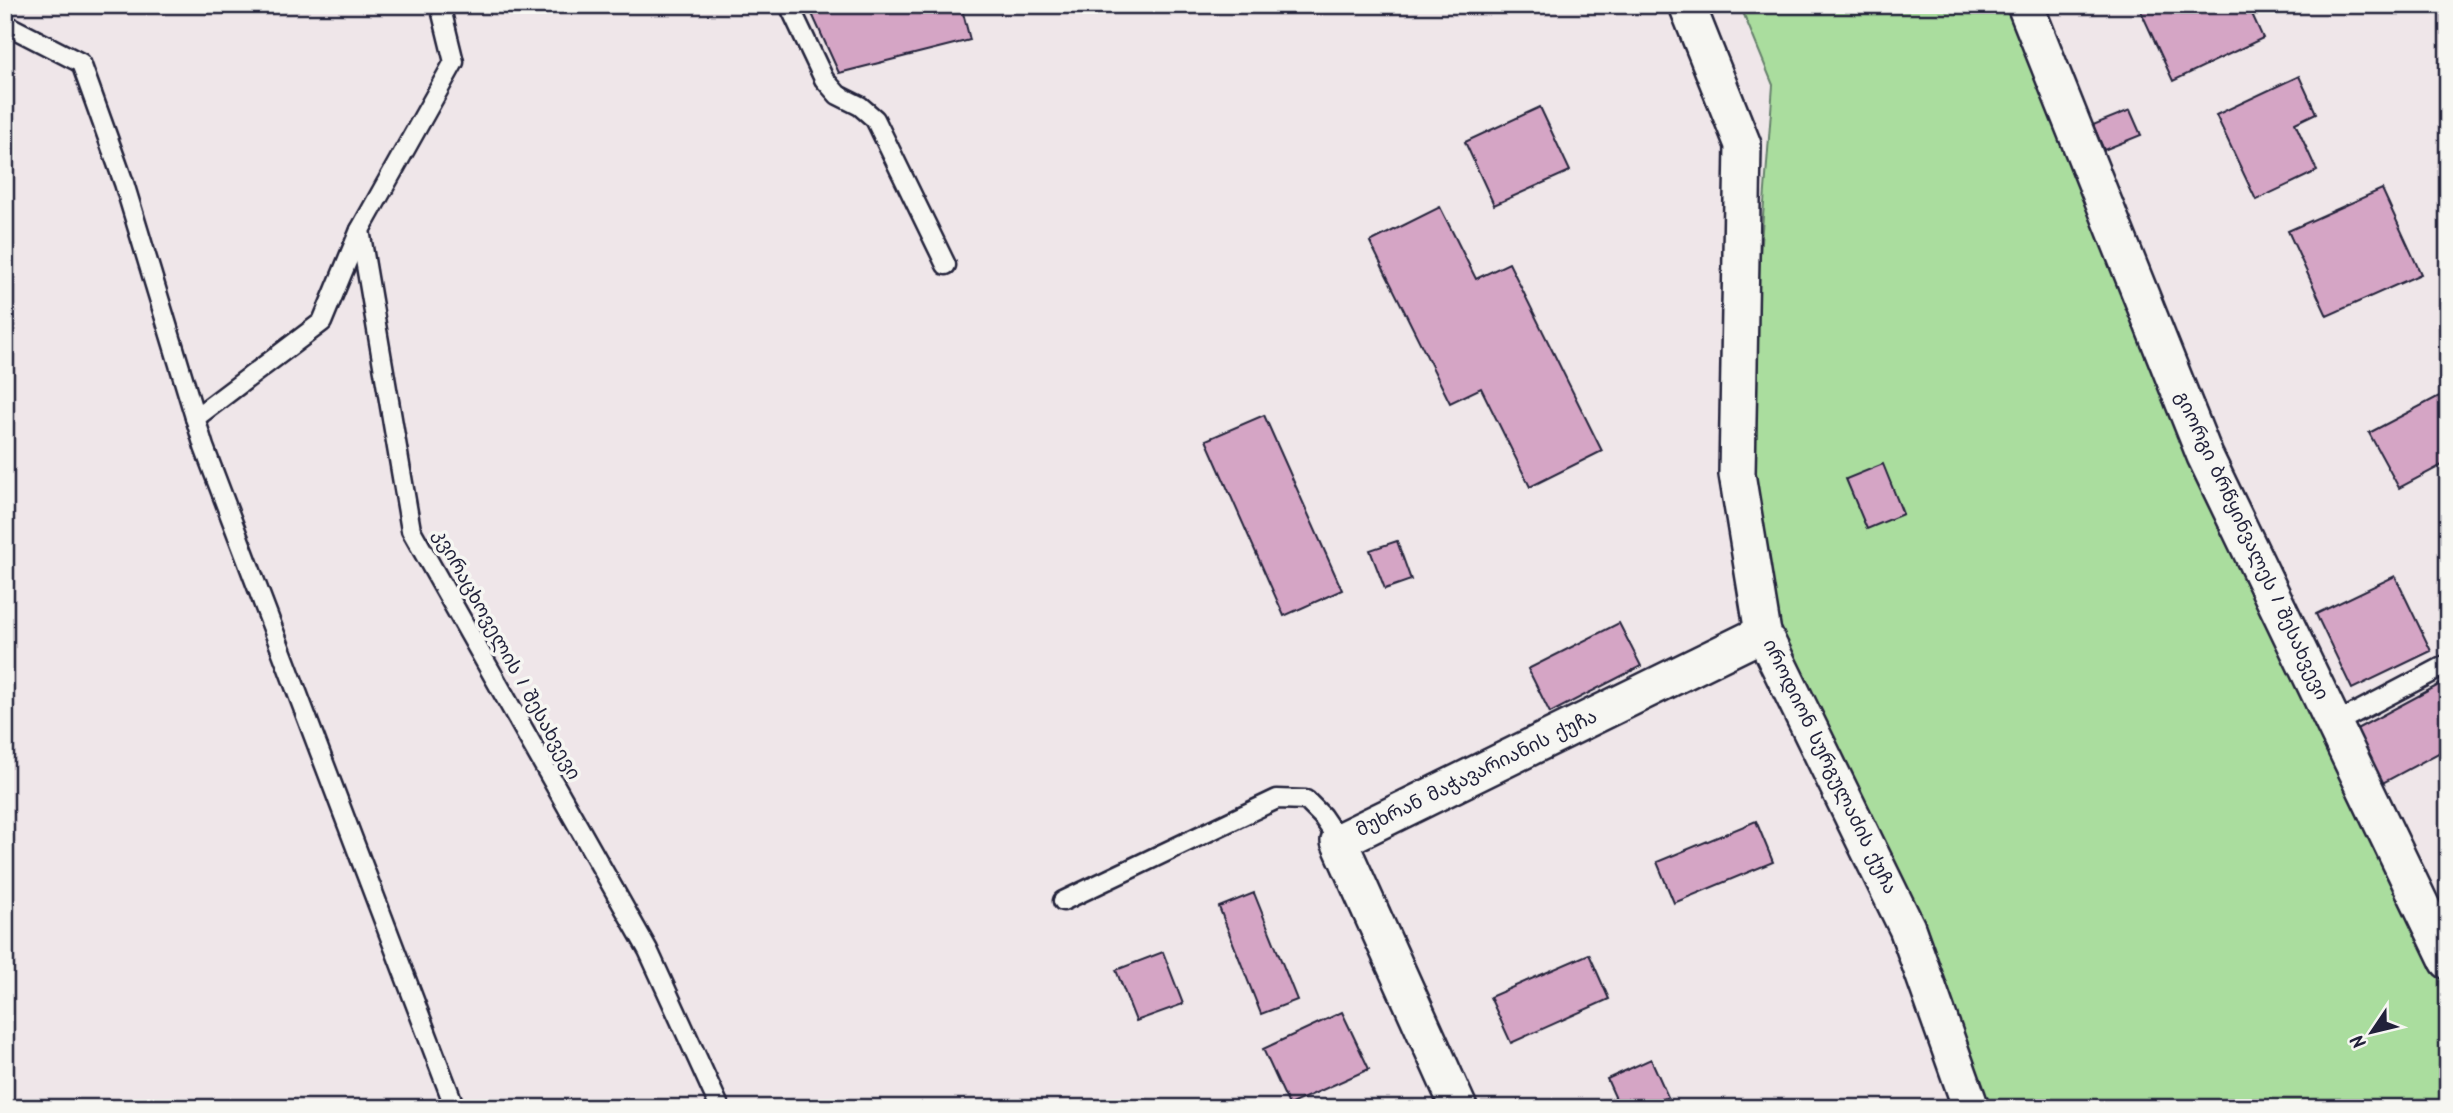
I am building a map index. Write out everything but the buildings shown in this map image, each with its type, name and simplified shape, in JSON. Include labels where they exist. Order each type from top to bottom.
[{"type":"street","name":"იროდიონ სურგულაძის ქუჩა","points":[[1687,5],[1743,145],[1737,474],[1763,633],[1907,928],[1970,1108]]},
{"type":"street","name":"გიორგი ბრწყინვალეს I შესახვევი","points":[[2025,5],[2205,456],[2448,961]]},
{"type":"street","name":"მუხრან მაჭავარიანის ქუჩა","points":[[1459,1108],[1339,841],[1763,633]]},
{"type":"lane","points":[[195,418],[322,322],[360,230],[454,62],[440,5]]},
{"type":"lane","points":[[789,5],[824,79],[838,94],[860,106],[875,119],[946,265]]},
{"type":"lane","points":[[5,24],[81,63],[124,183],[204,447],[455,1108]]},
{"type":"lane","name":"კვირაცხოველის I შესახვევი","points":[[360,230],[411,530],[648,950],[720,1108]]},
{"type":"lane","points":[[2334,724],[2448,664]]},
{"type":"lane","points":[[1062,901],[1277,799],[1306,800],[1339,841]]},
{"type":"green space","points":[[1740,5],[2015,5],[2448,964],[2448,1108],[1973,1108],[1797,679],[1740,519],[1773,85]]}]
